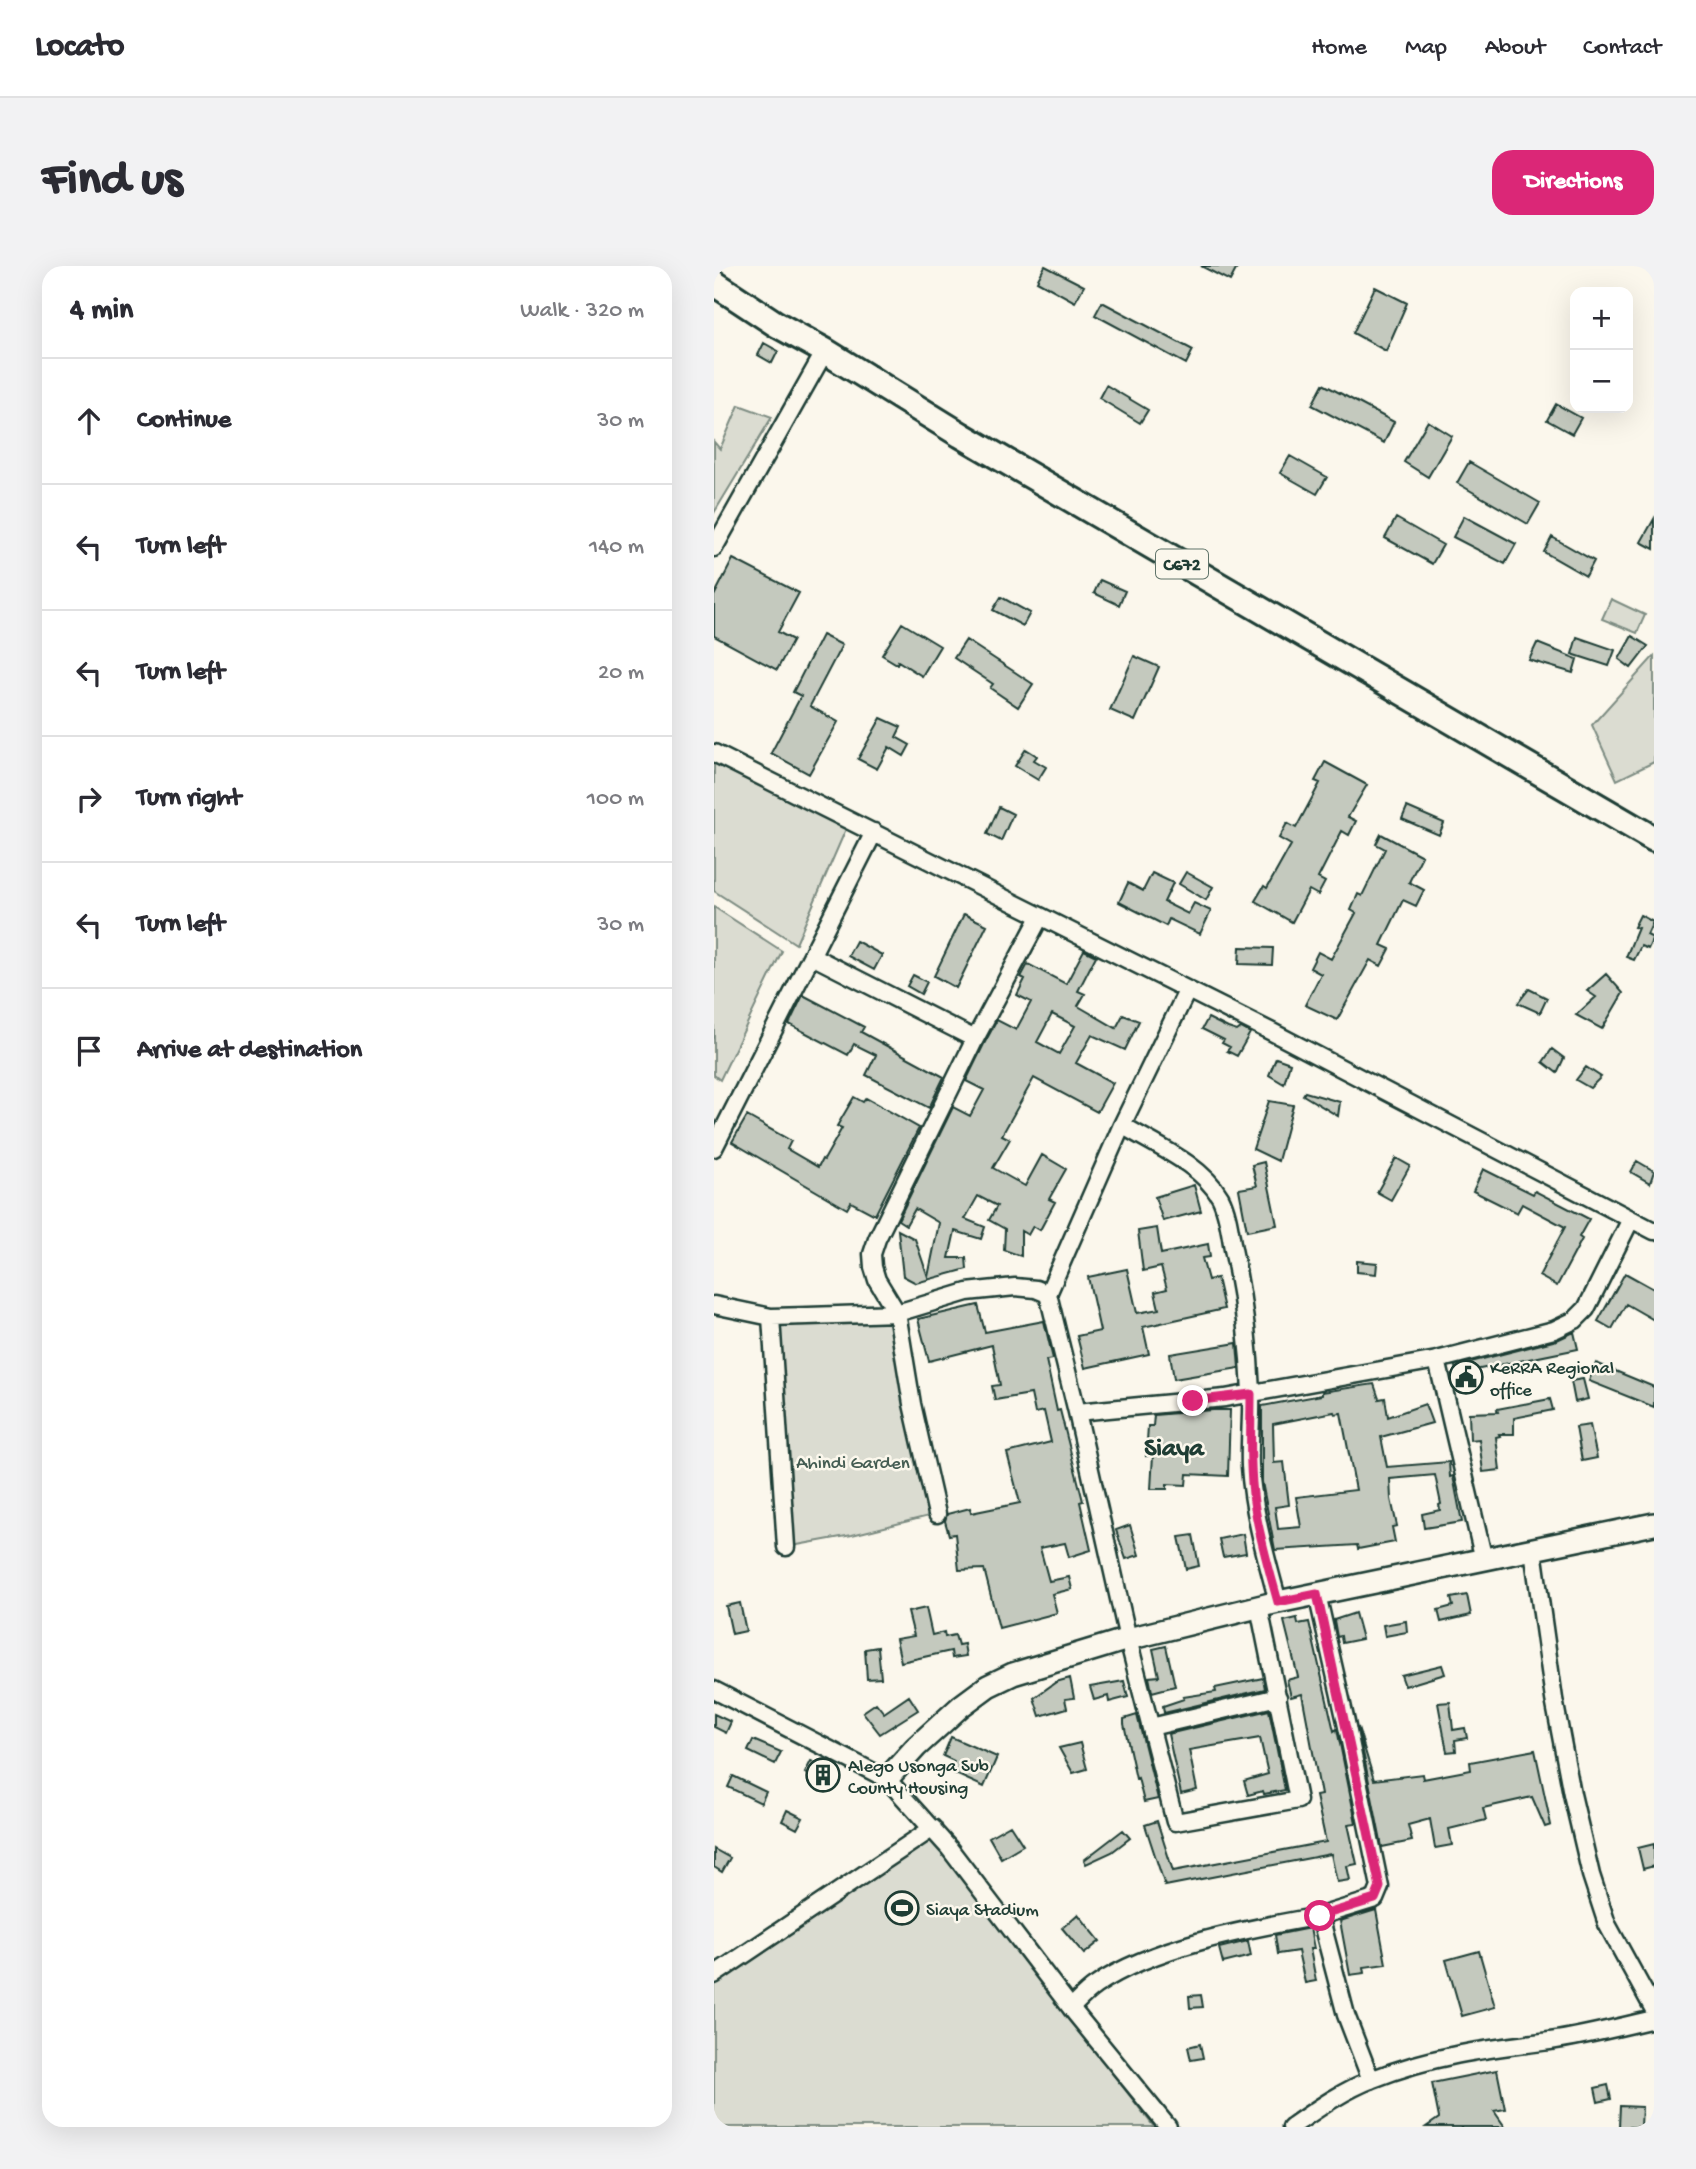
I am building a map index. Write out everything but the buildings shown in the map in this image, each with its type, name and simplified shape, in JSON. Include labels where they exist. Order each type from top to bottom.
[{"type":"main road","name":"C672","points":[[714,284],[961,435],[1654,839]]},
{"type":"main road","points":[[887,1779],[939,1726],[988,1686],[1013,1674],[1128,1639],[1269,1604],[1654,1524]]},
{"type":"street","points":[[714,548],[825,351]]},
{"type":"street","points":[[714,753],[1445,1121],[1654,1231]]},
{"type":"street","points":[[714,1148],[874,832]]},
{"type":"street","points":[[937,1514],[912,1404],[897,1313],[877,1280],[872,1254],[975,1039],[1040,917]]},
{"type":"street","points":[[812,956],[975,1039]]},
{"type":"street","points":[[1122,1125],[1184,1163],[1206,1180],[1220,1199],[1233,1250],[1247,1327],[1251,1394],[1250,1465],[1262,1542],[1278,1697],[1298,1800],[1175,1822],[1128,1639],[1048,1294],[1122,1125],[1186,991]]},
{"type":"street","points":[[1077,1412],[1251,1394],[1437,1360],[1554,1329],[1575,1320],[1586,1308],[1631,1219]]},
{"type":"street","points":[[714,1305],[771,1317],[897,1313],[967,1292],[1015,1287],[1036,1289],[1048,1294]]},
{"type":"street","points":[[771,1317],[786,1547]]},
{"type":"street","points":[[1437,1360],[1484,1560]]},
{"type":"street","points":[[1533,1550],[1552,1689],[1591,1875],[1607,1924],[1654,2010]]},
{"type":"street","points":[[1071,2007],[1093,1987],[1130,1966],[1236,1933],[1320,1916],[1375,1899],[1380,1887],[1317,1594]]},
{"type":"street","points":[[714,1690],[887,1779],[933,1828],[1071,2007],[1168,2127]]},
{"type":"street","points":[[1151,1727],[1278,1697]]},
{"type":"street","points":[[714,1975],[933,1828]]},
{"type":"street","points":[[1320,1916],[1346,2015],[1371,2080]]},
{"type":"street","points":[[1291,2127],[1318,2108],[1371,2080],[1412,2066],[1466,2051],[1563,2038],[1654,2019]]},
{"type":"green space","points":[[739,405],[772,417],[714,513],[714,442],[720,449]]},
{"type":"green space","points":[[1611,599],[1645,615],[1637,633],[1602,619]]},
{"type":"green space","points":[[1654,656],[1654,762],[1617,780],[1592,725]]},
{"type":"green space","points":[[714,756],[849,822],[796,944],[714,891]]},
{"type":"green space","points":[[714,907],[782,951],[720,1080],[714,1075]]},
{"type":"green space","name":"Ahindi Garden","points":[[897,1313],[937,1514],[852,1535],[786,1547],[772,1326]]},
{"type":"green space","name":"Siaya Stadium","points":[[926,1833],[1154,2127],[714,2127],[714,1983]]},
{"type":"place","name":"KeRRA Regional office","points":[[1466,1377]]},
{"type":"place","name":"Alego Usonga Sub County Housing","points":[[823,1775]]},
{"type":"place","name":"Siaya Stadium","points":[[902,1908]]},
{"type":"district","name":"Siaya","points":[[1174,1446]]},
{"type":"route","points":[[1193,1401],[1251,1394],[1250,1465],[1254,1502],[1278,1602],[1317,1594],[1380,1887],[1378,1896],[1371,1901],[1320,1916]]}]
